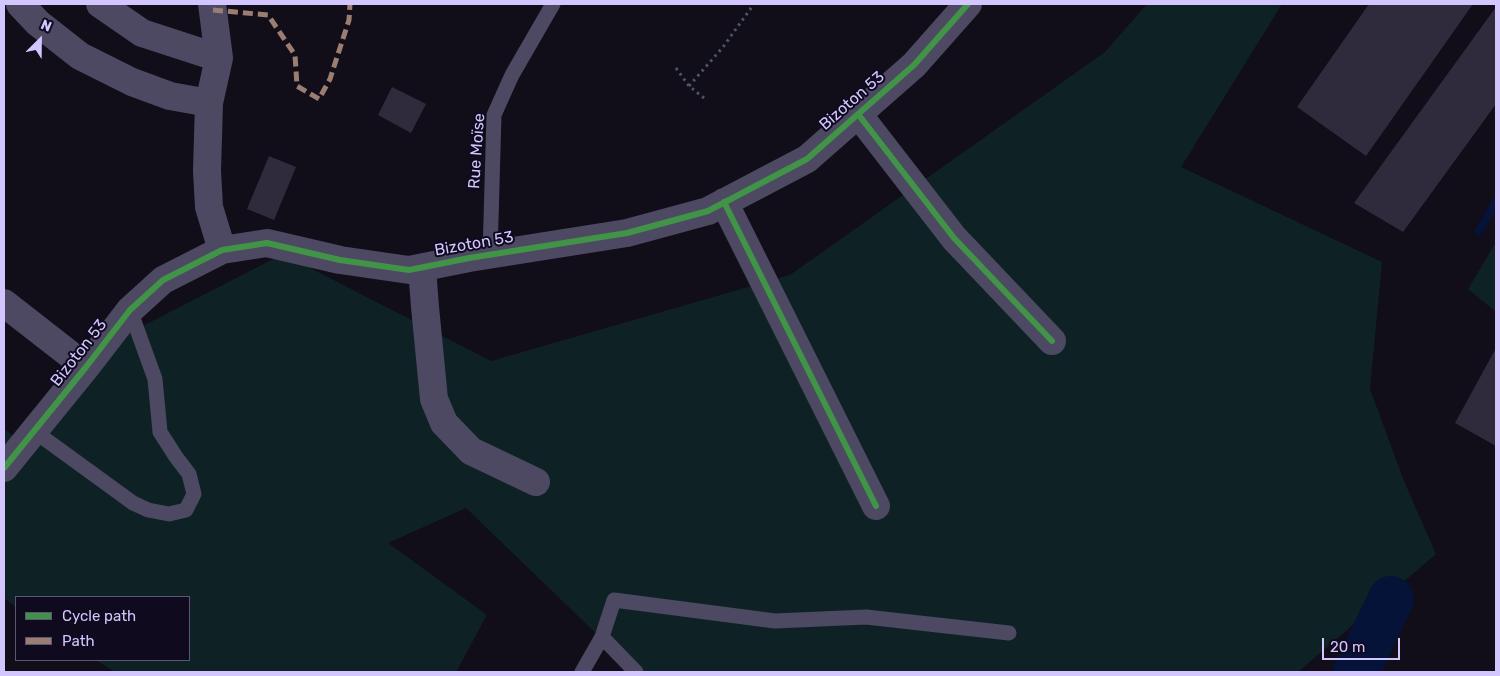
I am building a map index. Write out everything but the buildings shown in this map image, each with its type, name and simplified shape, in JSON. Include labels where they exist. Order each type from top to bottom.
[{"type":"street","points":[[20,4],[38,23],[80,56],[132,82],[170,96],[210,103]]},
{"type":"street","points":[[100,4],[142,33],[219,58]]},
{"type":"street","points":[[212,4],[219,58],[210,103],[207,171],[209,207],[222,250]]},
{"type":"street","name":"Bizoton 53","points":[[4,468],[130,310],[163,280],[222,250],[267,243],[340,260],[409,270],[627,233],[708,211],[807,159],[914,65],[968,4]]},
{"type":"street","points":[[858,114],[954,238],[1052,341]]},
{"type":"street","points":[[724,202],[876,506]]},
{"type":"street","points":[[422,268],[434,399],[444,423],[472,451],[536,482]]},
{"type":"street","points":[[4,303],[86,367]]},
{"type":"lane","name":"Rue Moïse","points":[[490,255],[494,115],[512,75],[554,4]]},
{"type":"lane","points":[[34,431],[133,503],[148,510],[169,514],[186,510],[194,494],[189,474],[160,432],[155,379],[130,310]]},
{"type":"lane","points":[[582,672],[602,637],[614,600],[775,621],[866,617],[1009,633]]},
{"type":"lane","points":[[602,637],[636,672]]},
{"type":"path","points":[[689,86],[723,47],[754,4]]},
{"type":"path","points":[[676,68],[689,86],[704,98]]},
{"type":"green space","points":[[1147,4],[1282,4],[1181,167],[1382,262],[1370,389],[1404,481],[1436,554],[1298,672],[636,672],[466,508],[388,543],[487,615],[456,672],[115,672],[98,661],[190,661],[190,596],[15,596],[15,606],[4,598],[4,429],[21,442],[94,351],[283,254],[491,361],[790,275],[1105,52]]},
{"type":"green space","points":[[1496,242],[1496,312],[1468,289]]},
{"type":"waterway","points":[[1479,231],[1496,202]]},
{"type":"waterway","points":[[1356,672],[1391,599]]},
{"type":"marked path","points":[[213,10],[268,15],[295,55],[297,86],[319,99],[330,79],[349,20],[350,4]]},
{"type":"cycle path","points":[[4,468],[130,310],[163,280],[222,250],[267,243],[340,260],[409,270],[469,258],[627,233],[708,211],[807,159],[914,65],[968,4]]},
{"type":"cycle path","points":[[858,114],[954,238],[1052,341]]},
{"type":"cycle path","points":[[724,202],[876,506]]}]
